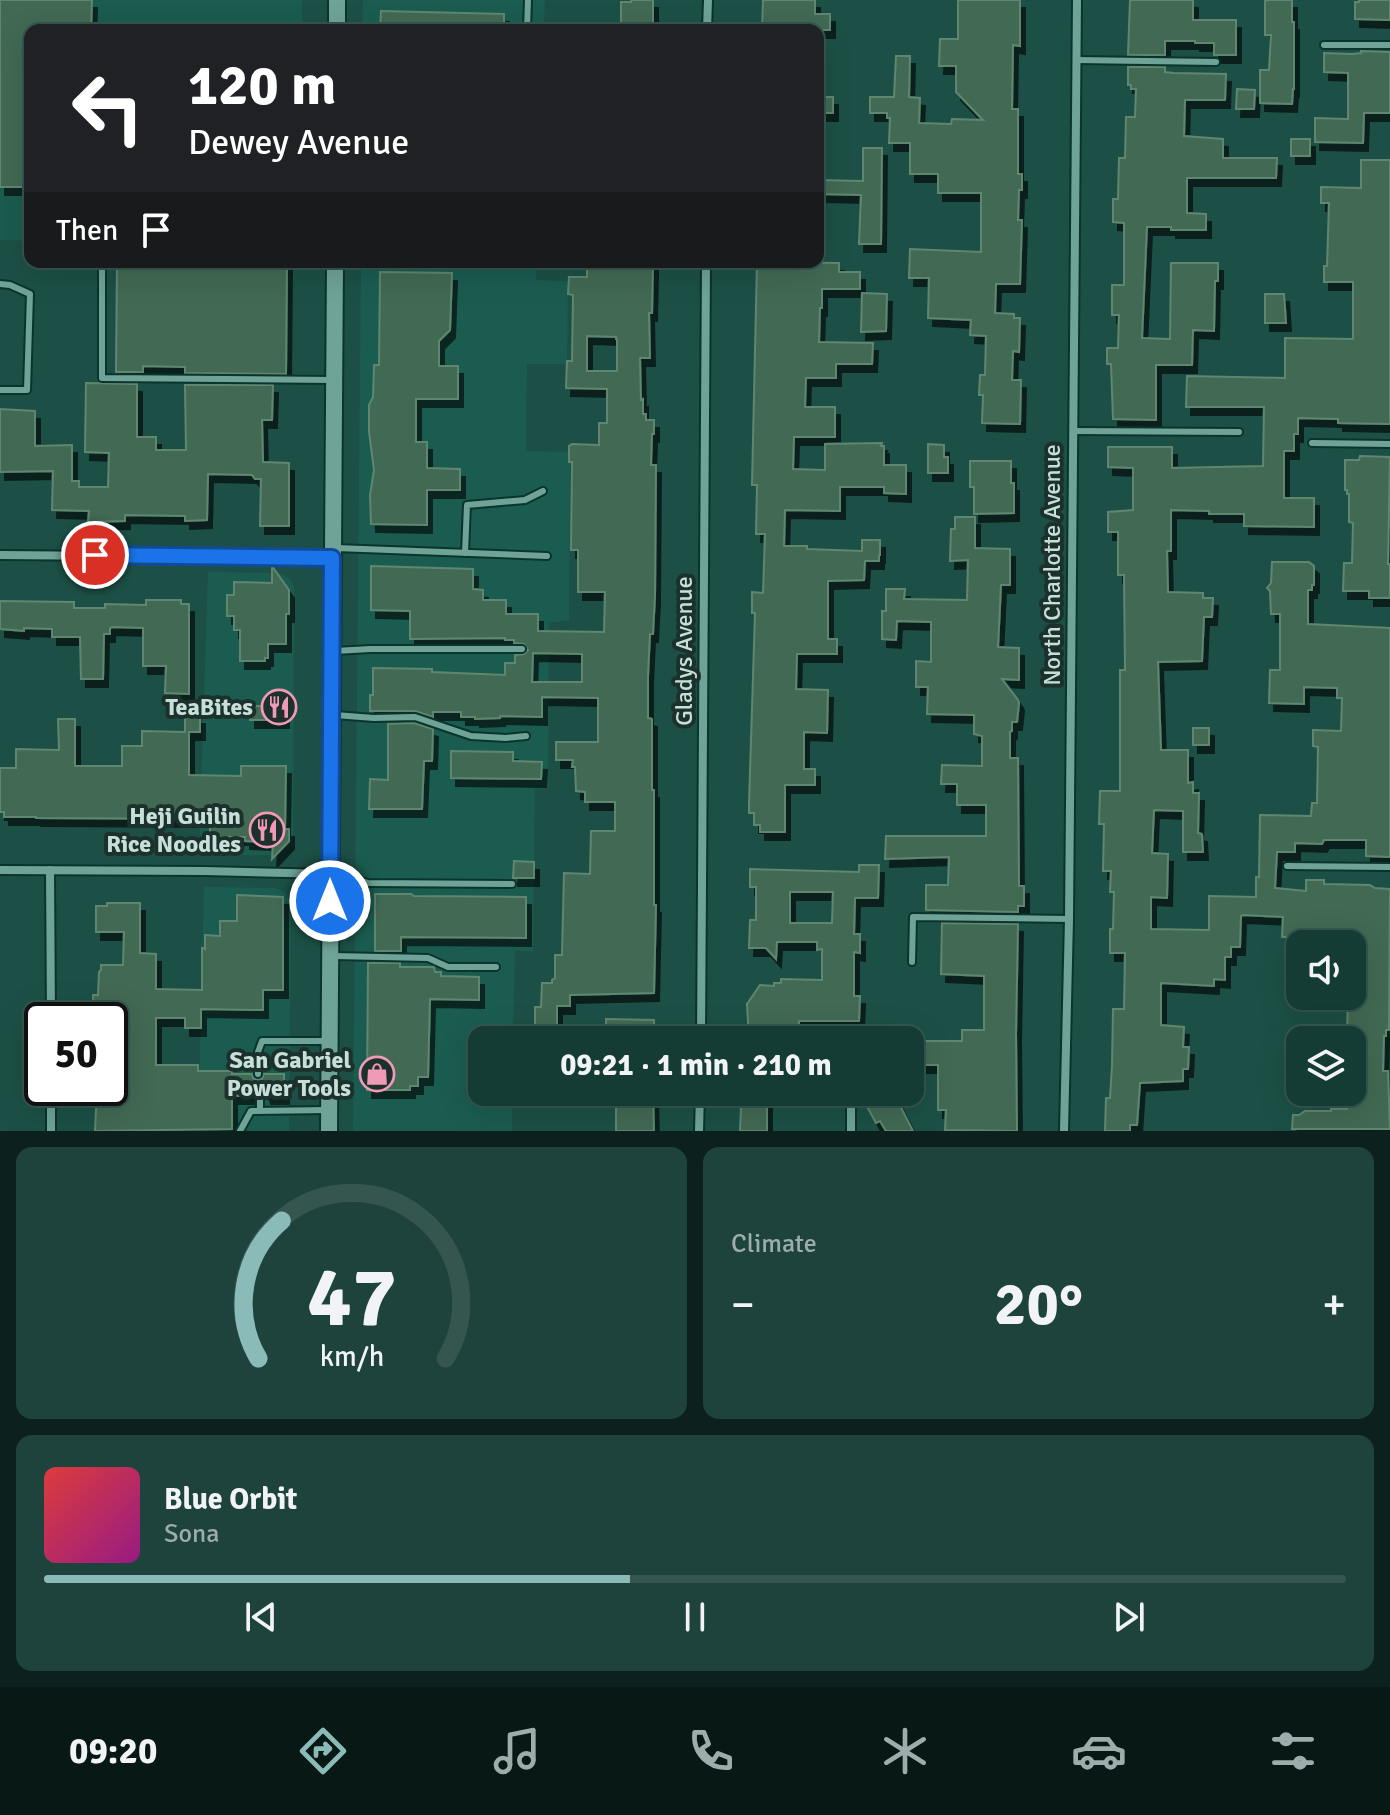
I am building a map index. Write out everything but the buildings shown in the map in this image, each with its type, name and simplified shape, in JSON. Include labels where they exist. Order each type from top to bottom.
[{"type":"main road","points":[[337,0],[337,24]]},
{"type":"main road","points":[[329,1131],[335,268]]},
{"type":"street","points":[[707,24],[708,0]]},
{"type":"street","name":"North Charlotte Avenue","points":[[1064,1131],[1069,919],[1077,0]]},
{"type":"street","name":"Gladys Avenue","points":[[701,1026],[706,268]]},
{"type":"street","points":[[0,555],[332,553]]},
{"type":"street","points":[[0,870],[331,874]]},
{"type":"street","points":[[50,870],[51,1002]]},
{"type":"street","points":[[51,1106],[51,1131]]},
{"type":"street","points":[[699,1131],[700,1106]]},
{"type":"street","points":[[851,1109],[851,1131]]},
{"type":"lane","points":[[527,24],[528,0]]},
{"type":"lane","points":[[1324,45],[1390,45]]},
{"type":"lane","points":[[1076,60],[1216,62]]},
{"type":"lane","points":[[102,268],[102,378],[334,380]]},
{"type":"lane","points":[[0,284],[30,294],[27,390],[0,390]]},
{"type":"lane","points":[[1073,431],[1239,432]]},
{"type":"lane","points":[[1312,443],[1390,444]]},
{"type":"lane","points":[[465,553],[467,505],[525,500],[543,491]]},
{"type":"lane","points":[[332,553],[547,556]]},
{"type":"lane","points":[[332,651],[522,649]]},
{"type":"lane","points":[[331,715],[415,717],[471,736],[526,736]]},
{"type":"lane","points":[[1287,866],[1390,867]]},
{"type":"lane","points":[[331,874],[368,883],[512,884]]},
{"type":"lane","points":[[912,962],[913,917],[1069,919]]},
{"type":"lane","points":[[330,956],[428,958],[448,967],[496,967]]},
{"type":"lane","points":[[258,1074],[258,1052],[262,1041],[329,1041]]},
{"type":"lane","points":[[260,1096],[260,1111]]},
{"type":"lane","points":[[240,1131],[251,1111],[329,1110]]},
{"type":"shaded area","points":[[0,0],[302,0],[302,24],[24,24],[24,241],[0,240]]},
{"type":"shaded area","points":[[363,0],[545,0],[544,22],[555,22],[555,24],[362,24]]},
{"type":"shaded area","points":[[361,268],[536,268],[536,280],[568,281],[567,364],[527,364],[526,451],[570,452],[569,620],[549,623],[548,788],[535,789],[533,951],[515,951],[513,1026],[468,1026],[468,1106],[512,1106],[512,1131],[353,1131]]},
{"type":"shaded area","points":[[208,572],[278,573],[289,578],[294,587],[293,838],[284,851],[276,855],[199,855]]},
{"type":"shaded area","points":[[204,887],[275,888],[285,892],[291,902],[289,1131],[198,1131]]},
{"type":"place","name":"TeaBites","points":[[279,707]]},
{"type":"place","name":"Heji Guilin Rice Noodles","points":[[267,830]]},
{"type":"place","name":"San Gabriel Power Tools","points":[[377,1074]]},
{"type":"route","points":[[95,555],[332,558],[330,901]]}]
